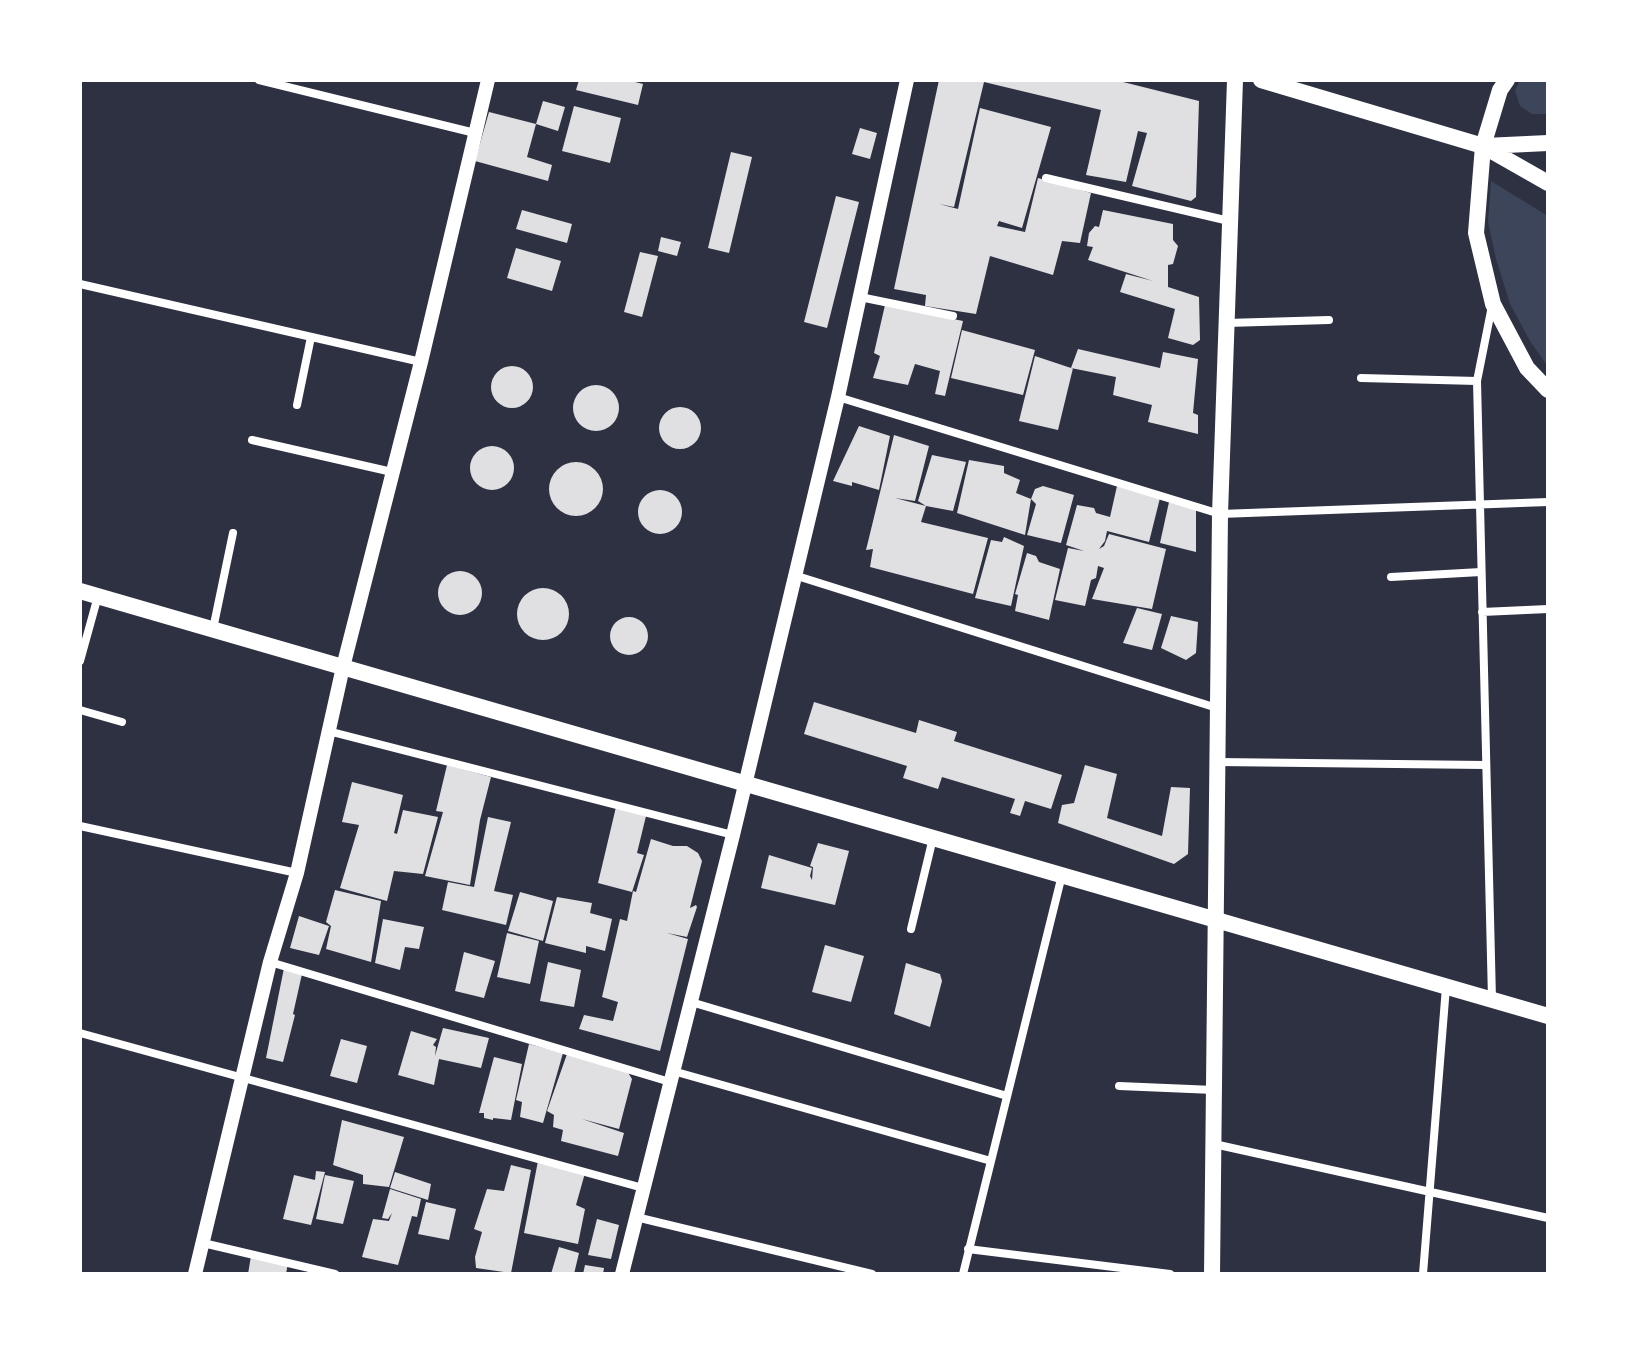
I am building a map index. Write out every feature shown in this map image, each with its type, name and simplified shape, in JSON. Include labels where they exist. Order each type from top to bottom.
[{"type":"main road","points":[[1212,1274],[1220,514],[1235,80]]},
{"type":"main road","points":[[1261,80],[1483,146],[1548,183]]},
{"type":"main road","points":[[1507,80],[1500,90],[1483,146],[1476,233],[1493,304],[1527,368],[1548,390]]},
{"type":"main road","points":[[1483,146],[1548,143]]},
{"type":"main road","points":[[80,591],[1548,1016]]},
{"type":"street","points":[[259,80],[475,133]]},
{"type":"street","points":[[195,1274],[270,962],[297,873],[343,667],[421,362],[488,80]]},
{"type":"street","points":[[622,1274],[746,783],[838,397],[907,80]]},
{"type":"street","points":[[1046,178],[1230,221]]},
{"type":"street","points":[[80,284],[421,362]]},
{"type":"street","points":[[860,297],[953,316]]},
{"type":"street","points":[[1492,1000],[1477,381],[1493,304]]},
{"type":"street","points":[[1227,323],[1329,320]]},
{"type":"street","points":[[297,405],[311,337]]},
{"type":"street","points":[[1361,378],[1477,381]]},
{"type":"street","points":[[838,397],[1220,514],[1548,502]]},
{"type":"street","points":[[252,440],[392,472]]},
{"type":"street","points":[[213,629],[233,533]]},
{"type":"street","points":[[1391,577],[1481,572]]},
{"type":"street","points":[[794,575],[1217,708]]},
{"type":"street","points":[[80,661],[98,596]]},
{"type":"street","points":[[1482,612],[1548,609]]},
{"type":"street","points":[[80,710],[122,722]]},
{"type":"street","points":[[328,731],[733,835]]},
{"type":"street","points":[[1216,762],[1485,765]]},
{"type":"street","points":[[80,826],[297,873]]},
{"type":"street","points":[[911,929],[933,838]]},
{"type":"street","points":[[963,1274],[1062,875]]},
{"type":"street","points":[[270,962],[448,1016],[991,1161]]},
{"type":"street","points":[[1423,1274],[1446,987]]},
{"type":"street","points":[[691,1002],[1007,1096]]},
{"type":"street","points":[[80,1033],[643,1188]]},
{"type":"street","points":[[1119,1086],[1215,1090]]},
{"type":"street","points":[[1214,1144],[1548,1218]]},
{"type":"street","points":[[636,1217],[872,1274]]},
{"type":"street","points":[[203,1243],[335,1274]]},
{"type":"street","points":[[968,1249],[1170,1274]]},
{"type":"shaded area","points":[[1520,80],[1548,80],[1548,114],[1532,114],[1520,106],[1515,91]]},
{"type":"shaded area","points":[[1491,181],[1548,216],[1548,367],[1510,304],[1496,259],[1488,222]]},
{"type":"building","points":[[579,80],[627,80],[643,84],[638,105],[576,90]]},
{"type":"building","points":[[939,80],[1115,80],[1199,101],[1196,197],[1191,201],[1132,186],[1147,133],[1138,131],[1126,182],[1086,175],[1101,110],[984,82],[954,207],[939,204],[958,209],[980,108],[1051,127],[1022,228],[999,221],[997,226],[1025,232],[1038,178],[1091,193],[1080,243],[1062,241],[1053,275],[990,256],[976,314],[925,306],[926,295],[894,289]]},
{"type":"building","points":[[543,101],[565,107],[558,131],[536,124]]},
{"type":"building","points":[[574,106],[621,118],[610,163],[562,151]]},
{"type":"building","points":[[489,112],[536,124],[527,157],[552,165],[548,181],[475,161]]},
{"type":"building","points":[[860,128],[877,133],[870,159],[852,154]]},
{"type":"building","points":[[731,152],[752,157],[729,253],[708,248]]},
{"type":"building","points":[[836,196],[859,202],[827,328],[804,322]]},
{"type":"building","points":[[522,210],[572,224],[567,243],[516,229]]},
{"type":"building","points":[[1103,210],[1173,224],[1173,240],[1178,246],[1173,264],[1168,265],[1168,287],[1199,297],[1200,340],[1193,345],[1168,338],[1175,309],[1120,292],[1126,274],[1153,281],[1088,260],[1093,247],[1087,246],[1089,233],[1095,226],[1099,227]]},
{"type":"building","points":[[661,237],[681,242],[677,256],[658,251]]},
{"type":"building","points":[[516,248],[561,261],[552,291],[507,278]]},
{"type":"building","points":[[640,252],[658,256],[642,317],[624,312]]},
{"type":"building","points":[[885,305],[963,321],[945,396],[935,394],[940,371],[915,364],[908,385],[873,378],[880,356],[874,353]]},
{"type":"building","points":[[962,330],[1035,350],[1023,395],[951,378]]},
{"type":"building","points":[[1078,349],[1160,368],[1163,352],[1198,359],[1193,413],[1198,415],[1198,434],[1148,422],[1152,405],[1113,395],[1116,377],[1073,368],[1058,430],[1019,421],[1035,356],[1071,368]]},
{"type":"building","points":[[512,366],[527,372],[533,387],[527,402],[512,408],[497,402],[491,387],[497,372]]},
{"type":"building","points":[[596,385],[613,391],[619,408],[613,425],[596,431],[579,425],[573,408],[579,391]]},
{"type":"building","points":[[680,407],[695,413],[701,428],[695,443],[680,449],[665,443],[659,428],[665,413]]},
{"type":"building","points":[[859,426],[890,436],[879,490],[852,482],[852,486],[833,481]]},
{"type":"building","points":[[894,435],[929,446],[915,501],[895,498],[926,506],[921,522],[988,538],[973,594],[870,567],[873,549],[866,550]]},
{"type":"building","points":[[492,446],[507,453],[514,468],[507,483],[492,490],[477,483],[470,468],[477,453]]},
{"type":"building","points":[[932,455],[966,462],[953,511],[926,506],[918,501]]},
{"type":"building","points":[[969,460],[1004,466],[1004,473],[1020,480],[1016,493],[1031,499],[1025,535],[957,513]]},
{"type":"building","points":[[576,462],[595,470],[603,489],[595,508],[576,516],[557,508],[549,489],[557,470]]},
{"type":"building","points":[[1043,486],[1074,495],[1061,543],[1027,535],[1036,504],[1031,499],[1035,489]]},
{"type":"building","points":[[1117,486],[1160,498],[1149,542],[1107,531],[1099,549],[1104,546],[1109,534],[1166,549],[1152,609],[1092,599],[1104,568],[1098,566],[1085,606],[1055,600],[1068,548],[1084,551],[1066,545],[1077,505],[1094,508],[1096,513],[1110,517]]},
{"type":"building","points":[[660,490],[676,496],[682,512],[676,528],[660,534],[644,528],[638,512],[644,496]]},
{"type":"building","points":[[1169,502],[1196,509],[1196,552],[1160,543]]},
{"type":"building","points":[[1004,537],[1024,546],[1011,606],[975,598],[991,540],[1002,542]]},
{"type":"building","points":[[1027,553],[1036,556],[1039,562],[1060,569],[1049,620],[1015,611],[1018,595],[1015,594]]},
{"type":"building","points":[[460,571],[476,577],[482,593],[476,609],[460,615],[444,609],[438,593],[444,577]]},
{"type":"building","points":[[543,588],[561,596],[569,614],[561,632],[543,640],[525,632],[517,614],[525,596]]},
{"type":"building","points":[[1137,608],[1162,614],[1152,650],[1123,643]]},
{"type":"building","points":[[1171,616],[1198,622],[1196,653],[1186,660],[1161,648]]},
{"type":"building","points":[[629,617],[642,623],[648,636],[642,649],[629,655],[616,649],[610,636],[616,623]]},
{"type":"building","points":[[814,702],[916,733],[919,720],[957,732],[954,741],[1062,775],[1051,809],[1025,801],[1020,816],[1010,813],[1015,799],[942,777],[938,789],[903,778],[907,766],[804,734]]},
{"type":"building","points":[[447,765],[491,777],[480,820],[470,885],[425,876],[443,812],[436,811]]},
{"type":"building","points":[[1085,765],[1117,774],[1107,818],[1162,836],[1171,787],[1190,788],[1188,854],[1174,864],[1058,823],[1062,805],[1074,803]]},
{"type":"building","points":[[352,782],[403,795],[394,833],[397,834],[403,810],[438,817],[423,874],[394,871],[387,901],[340,888],[359,825],[342,822]]},
{"type":"building","points":[[616,807],[646,816],[637,853],[644,855],[632,892],[598,883]]},
{"type":"building","points":[[488,817],[511,822],[494,891],[513,895],[506,925],[442,910],[448,882],[474,887]]},
{"type":"building","points":[[651,839],[673,846],[687,846],[698,853],[702,861],[690,908],[697,907],[687,937],[667,933],[688,939],[660,1051],[579,1029],[584,1015],[613,1021],[618,1002],[602,997],[620,919],[627,921],[633,891],[636,892]]},
{"type":"building","points":[[818,843],[849,851],[835,905],[761,888],[769,855],[812,868],[812,880],[813,867],[810,866]]},
{"type":"building","points":[[335,890],[381,901],[371,962],[326,949],[331,926],[326,922]]},
{"type":"building","points":[[520,892],[553,901],[543,941],[508,931]]},
{"type":"building","points":[[557,897],[592,903],[590,913],[612,919],[605,951],[586,946],[586,953],[545,943]]},
{"type":"building","points":[[299,916],[329,926],[319,955],[290,948]]},
{"type":"building","points":[[383,919],[424,927],[419,949],[405,947],[400,970],[375,963]]},
{"type":"building","points":[[507,933],[539,941],[530,984],[497,977]]},
{"type":"building","points":[[825,945],[864,956],[851,1002],[812,992]]},
{"type":"building","points":[[464,952],[495,961],[484,998],[455,991]]},
{"type":"building","points":[[548,962],[581,970],[574,1007],[540,1001]]},
{"type":"building","points":[[906,963],[940,974],[942,981],[930,1027],[894,1014]]},
{"type":"building","points":[[284,968],[302,974],[283,1062],[266,1058]]},
{"type":"building","points":[[443,1028],[489,1038],[481,1068],[439,1059],[434,1085],[398,1075],[411,1031],[437,1039],[433,1045],[436,1047],[435,1056]]},
{"type":"building","points":[[341,1039],[367,1046],[357,1083],[330,1076]]},
{"type":"building","points":[[529,1044],[563,1053],[543,1123],[520,1117],[522,1102],[516,1100]]},
{"type":"building","points":[[567,1054],[627,1071],[632,1079],[619,1129],[582,1119],[624,1133],[618,1156],[561,1141],[563,1130],[553,1127],[554,1115],[547,1111]]},
{"type":"building","points":[[494,1057],[522,1064],[511,1120],[493,1120],[479,1113]]},
{"type":"building","points":[[342,1120],[404,1137],[389,1187],[363,1184],[363,1175],[333,1165]]},
{"type":"building","points":[[538,1161],[585,1173],[576,1205],[585,1209],[578,1244],[524,1233]]},
{"type":"building","points":[[511,1165],[531,1170],[511,1273],[476,1268],[475,1257],[482,1232],[474,1229],[487,1189],[504,1191]]},
{"type":"building","points":[[316,1171],[325,1172],[311,1225],[283,1219],[294,1175],[315,1180]]},
{"type":"building","points":[[395,1172],[431,1184],[428,1200],[390,1188]]},
{"type":"building","points":[[325,1175],[354,1181],[343,1224],[316,1219]]},
{"type":"building","points":[[390,1189],[421,1199],[417,1217],[412,1216],[398,1265],[362,1257],[373,1219],[389,1221],[392,1213],[388,1219],[382,1218]]},
{"type":"building","points":[[426,1202],[456,1209],[449,1240],[418,1234]]},
{"type":"building","points":[[597,1219],[619,1225],[611,1259],[588,1255]]},
{"type":"building","points":[[559,1247],[579,1253],[574,1274],[551,1274]]},
{"type":"building","points":[[251,1256],[288,1263],[286,1274],[248,1274]]},
{"type":"building","points":[[585,1265],[604,1268],[603,1274],[583,1274]]}]
